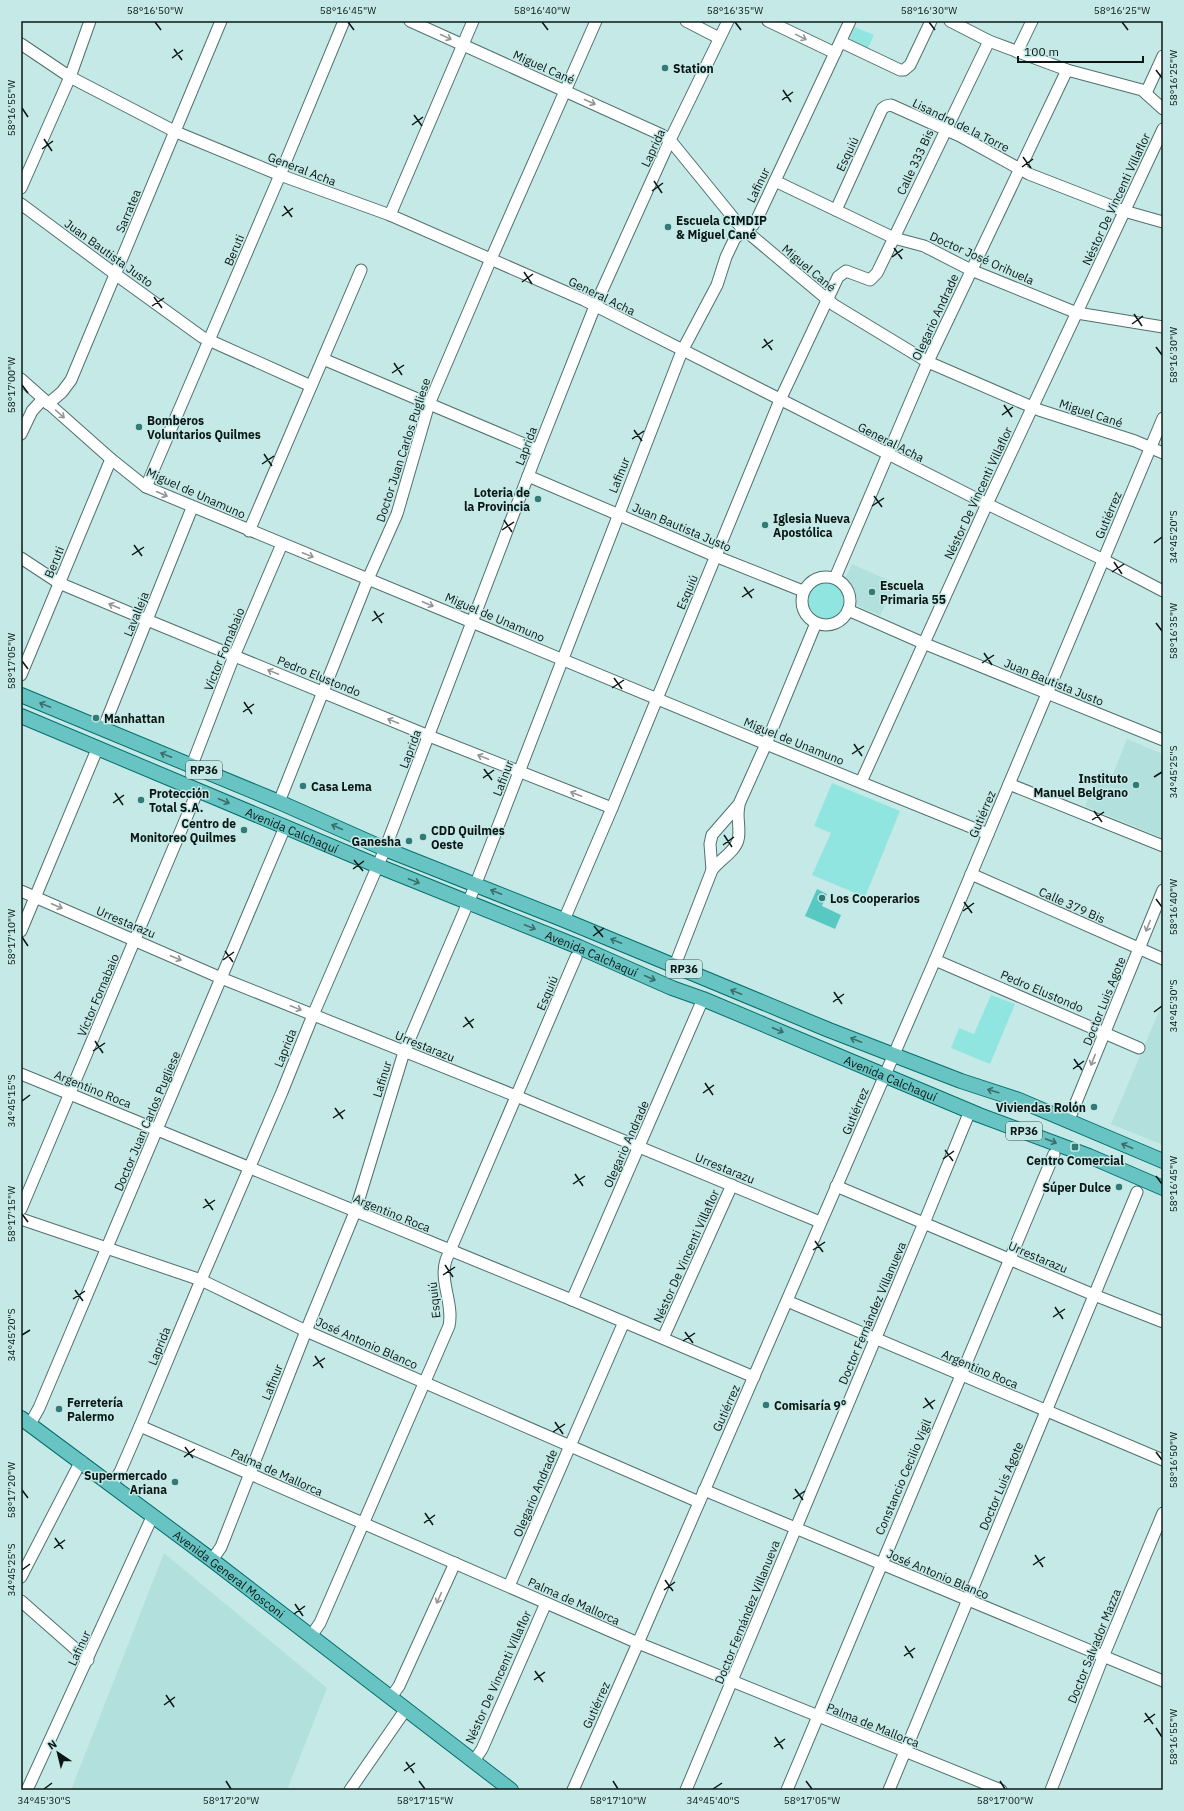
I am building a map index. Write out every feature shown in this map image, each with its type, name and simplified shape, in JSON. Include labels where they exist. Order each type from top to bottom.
[{"type":"main road","name":"Avenida Calchaquí","points":[[21,695],[280,802],[385,849],[476,884],[893,1054],[1019,1100],[1163,1161]]},
{"type":"main road","name":"Avenida Calchaquí","points":[[21,716],[98,747],[378,866],[579,947],[672,988],[703,999],[970,1111],[1089,1156],[1163,1188]]},
{"type":"main road","name":"Avenida General Mosconi","points":[[26,1421],[212,1560],[474,1761],[507,1789]]},
{"type":"street","points":[[21,188],[70,77],[90,21]]},
{"type":"street","name":"Sarratea","points":[[21,434],[32,411],[62,392],[71,380],[176,132],[221,21]]},
{"type":"street","name":"Beruti","points":[[146,487],[280,175],[344,21]]},
{"type":"street","name":"Miguel Cané","points":[[410,21],[662,135],[670,140],[745,231],[826,300],[928,362],[1032,407],[1150,447],[1163,453]]},
{"type":"street","points":[[390,215],[473,21]]},
{"type":"street","name":"Doctor Juan Carlos Pugliese","points":[[280,802],[368,579],[397,514],[429,404],[596,21]]},
{"type":"street","points":[[686,21],[719,38]]},
{"type":"street","name":"Laprida","points":[[112,1485],[120,1472],[140,1426],[282,1092],[313,1015],[385,849],[538,450],[595,306],[670,140],[728,21]]},
{"type":"street","points":[[768,21],[835,54]]},
{"type":"street","name":"Lafinur","points":[[212,1560],[221,1546],[306,1330],[355,1212],[404,1052],[476,884],[682,351],[717,285],[735,238],[753,225],[757,219],[850,21]]},
{"type":"street","points":[[841,42],[900,70],[904,70],[910,65],[931,21]]},
{"type":"street","points":[[950,21],[989,41],[1017,52],[1067,70],[1136,88],[1146,93],[1163,109]]},
{"type":"street","points":[[1017,52],[1032,21]]},
{"type":"street","name":"Calle 333 Bis","points":[[838,277],[846,271],[870,280],[877,273],[989,41]]},
{"type":"street","name":"General Acha","points":[[21,44],[70,77],[176,132],[280,175],[390,215],[595,306],[887,454],[1104,560],[1163,591]]},
{"type":"street","points":[[1146,93],[1163,56]]},
{"type":"street","name":"Olegario Andrade","points":[[835,578],[887,454],[928,362],[971,270],[1021,170],[1067,70]]},
{"type":"street","name":"Lisandro de la Torre","points":[[882,109],[891,105],[945,130],[1021,170],[1124,211],[1163,222]]},
{"type":"street","name":"Esquiú","points":[[836,210],[882,109]]},
{"type":"street","name":"Néstor De Vincenti Villaflor","points":[[861,782],[987,504],[1163,129]]},
{"type":"street","name":"Doctor José Orihuela","points":[[775,181],[894,238],[924,246],[971,270],[1077,313],[1163,327]]},
{"type":"street","name":"Juan Bautista Justo","points":[[21,204],[115,274],[209,341],[311,386]]},
{"type":"street","points":[[250,531],[361,270]]},
{"type":"street","name":"Esquiú","points":[[564,920],[612,808],[780,400],[838,277]]},
{"type":"street","points":[[323,359],[538,450]]},
{"type":"street","name":"Miguel de Unamuno","points":[[21,379],[110,459],[146,487],[192,508],[988,834]]},
{"type":"street","name":"Gutiérrez","points":[[573,1790],[754,1377],[971,874],[1163,418]]},
{"type":"street","name":"Beruti","points":[[21,676],[110,459]]},
{"type":"street","name":"Juan Bautista Justo","points":[[528,476],[716,556],[804,591]]},
{"type":"street","name":"Lavalleja","points":[[103,729],[192,508]]},
{"type":"street","name":"Víctor Fornabaio","points":[[192,765],[234,656],[282,544]]},
{"type":"street","name":"Pedro Elustondo","points":[[21,558],[59,583],[429,736],[612,808]]},
{"type":"street","points":[[828,577],[835,578],[846,588],[849,595],[848,610],[838,621],[824,625],[816,623],[810,619],[802,606],[804,591],[813,580],[828,577]]},
{"type":"street","name":"Juan Bautista Justo","points":[[848,610],[923,643],[1163,740]]},
{"type":"street","points":[[675,965],[712,870],[736,845],[739,835],[737,816],[739,804],[766,744],[816,623]]},
{"type":"street","points":[[21,931],[98,747]]},
{"type":"street","points":[[1009,784],[1163,846]]},
{"type":"street","name":"Víctor Fornabaio","points":[[21,1209],[198,790]]},
{"type":"street","points":[[712,870],[710,844],[712,835],[739,804]]},
{"type":"street","name":"Doctor Juan Carlos Pugliese","points":[[26,1421],[39,1408],[285,827]]},
{"type":"street","name":"Calle 379 Bis","points":[[971,874],[1163,959]]},
{"type":"street","name":"Doctor Luis Agote","points":[[1068,1122],[1163,890]]},
{"type":"street","name":"Urrestarazu","points":[[21,891],[222,978],[516,1096],[820,1222]]},
{"type":"street","name":"Esquiú","points":[[311,1636],[320,1623],[450,1320],[444,1270],[451,1250],[576,957]]},
{"type":"street","name":"Pedro Elustondo","points":[[934,960],[1105,1032],[1139,1048]]},
{"type":"street","name":"Olegario Andrade","points":[[572,1300],[703,999]]},
{"type":"street","name":"Argentino Roca","points":[[21,1074],[572,1300],[754,1377]]},
{"type":"street","name":"Doctor Fernández Villanueva","points":[[686,1790],[970,1111]]},
{"type":"street","name":"Constancio Cecilio Vigil","points":[[787,1790],[1054,1154]]},
{"type":"street","name":"Néstor De Vincenti Villaflor","points":[[663,1338],[732,1185]]},
{"type":"street","name":"Urrestarazu","points":[[836,1186],[1094,1295],[1163,1322]]},
{"type":"street","name":"Doctor Luis Agote","points":[[889,1790],[1137,1192]]},
{"type":"street","name":"José Antonio Blanco","points":[[21,1219],[201,1280],[306,1330],[699,1502]]},
{"type":"street","name":"Argentino Roca","points":[[787,1301],[1163,1460]]},
{"type":"street","name":"Olegario Andrade","points":[[509,1586],[624,1322]]},
{"type":"street","name":"Palma de Mallorca","points":[[140,1426],[638,1643],[1001,1790]]},
{"type":"street","points":[[21,1577],[81,1461]]},
{"type":"street","name":"José Antonio Blanco","points":[[704,1490],[1163,1681]]},
{"type":"street","name":"Doctor Salvador Mazza","points":[[1051,1790],[1103,1657],[1163,1513]]},
{"type":"street","name":"Lafinur","points":[[27,1786],[88,1660],[153,1515]]},
{"type":"street","points":[[391,1697],[399,1686],[455,1563]]},
{"type":"street","points":[[21,1601],[88,1660]]},
{"type":"street","name":"Néstor De Vincenti Villaflor","points":[[474,1761],[482,1749],[546,1603]]},
{"type":"street","points":[[350,1790],[406,1709]]},
{"type":"shaded area","points":[[855,27],[874,35],[867,50],[852,43],[850,37]]},
{"type":"shaded area","name":"Escuela Primaria 55","points":[[852,564],[895,583],[880,616],[856,605],[857,598],[845,579]]},
{"type":"shaded area","points":[[826,579],[841,585],[847,600],[841,615],[826,621],[811,615],[805,600],[811,585]]},
{"type":"shaded area","name":"Instituto Manuel Belgrano","points":[[1127,739],[1163,754],[1163,838],[1085,806],[1101,769],[1113,774]]},
{"type":"shaded area","points":[[832,783],[900,811],[865,897],[812,875],[831,833],[814,826]]},
{"type":"shaded area","points":[[817,889],[827,894],[822,906],[841,915],[835,929],[805,916]]},
{"type":"shaded area","points":[[991,995],[1015,1004],[990,1064],[951,1048],[959,1028],[974,1034]]},
{"type":"shaded area","points":[[1163,1002],[1163,1145],[1111,1124]]},
{"type":"shaded area","points":[[164,1553],[327,1688],[287,1790],[71,1790]]},
{"type":"place","name":"Station","points":[[665,68]]},
{"type":"place","name":"Escuela CIMDIP & Miguel Cané","points":[[668,227]]},
{"type":"place","name":"Bomberos Voluntarios Quilmes","points":[[139,427]]},
{"type":"place","name":"Loteria de la Provincia","points":[[538,499]]},
{"type":"place","name":"Iglesia Nueva Apostólica","points":[[765,525]]},
{"type":"place","name":"Escuela Primaria 55","points":[[872,592]]},
{"type":"place","name":"Manhattan","points":[[96,718]]},
{"type":"place","name":"Instituto Manuel Belgrano","points":[[1136,785]]},
{"type":"place","name":"Casa Lema","points":[[303,786]]},
{"type":"place","name":"Protección Total S.A.","points":[[141,800]]},
{"type":"place","name":"Centro de Monitoreo Quilmes","points":[[244,830]]},
{"type":"place","name":"CDD Quilmes Oeste","points":[[423,837]]},
{"type":"place","name":"Ganesha","points":[[409,841]]},
{"type":"place","name":"Los Cooperarios","points":[[822,898]]},
{"type":"place","name":"Viviendas Rolón","points":[[1094,1107]]},
{"type":"place","name":"Centro Comercial","points":[[1075,1147]]},
{"type":"place","name":"Súper Dulce","points":[[1119,1187]]},
{"type":"place","name":"Comisaría 9°","points":[[766,1405]]},
{"type":"place","name":"Ferretería Palermo","points":[[59,1409]]},
{"type":"place","name":"Supermercado Ariana","points":[[175,1482]]}]
